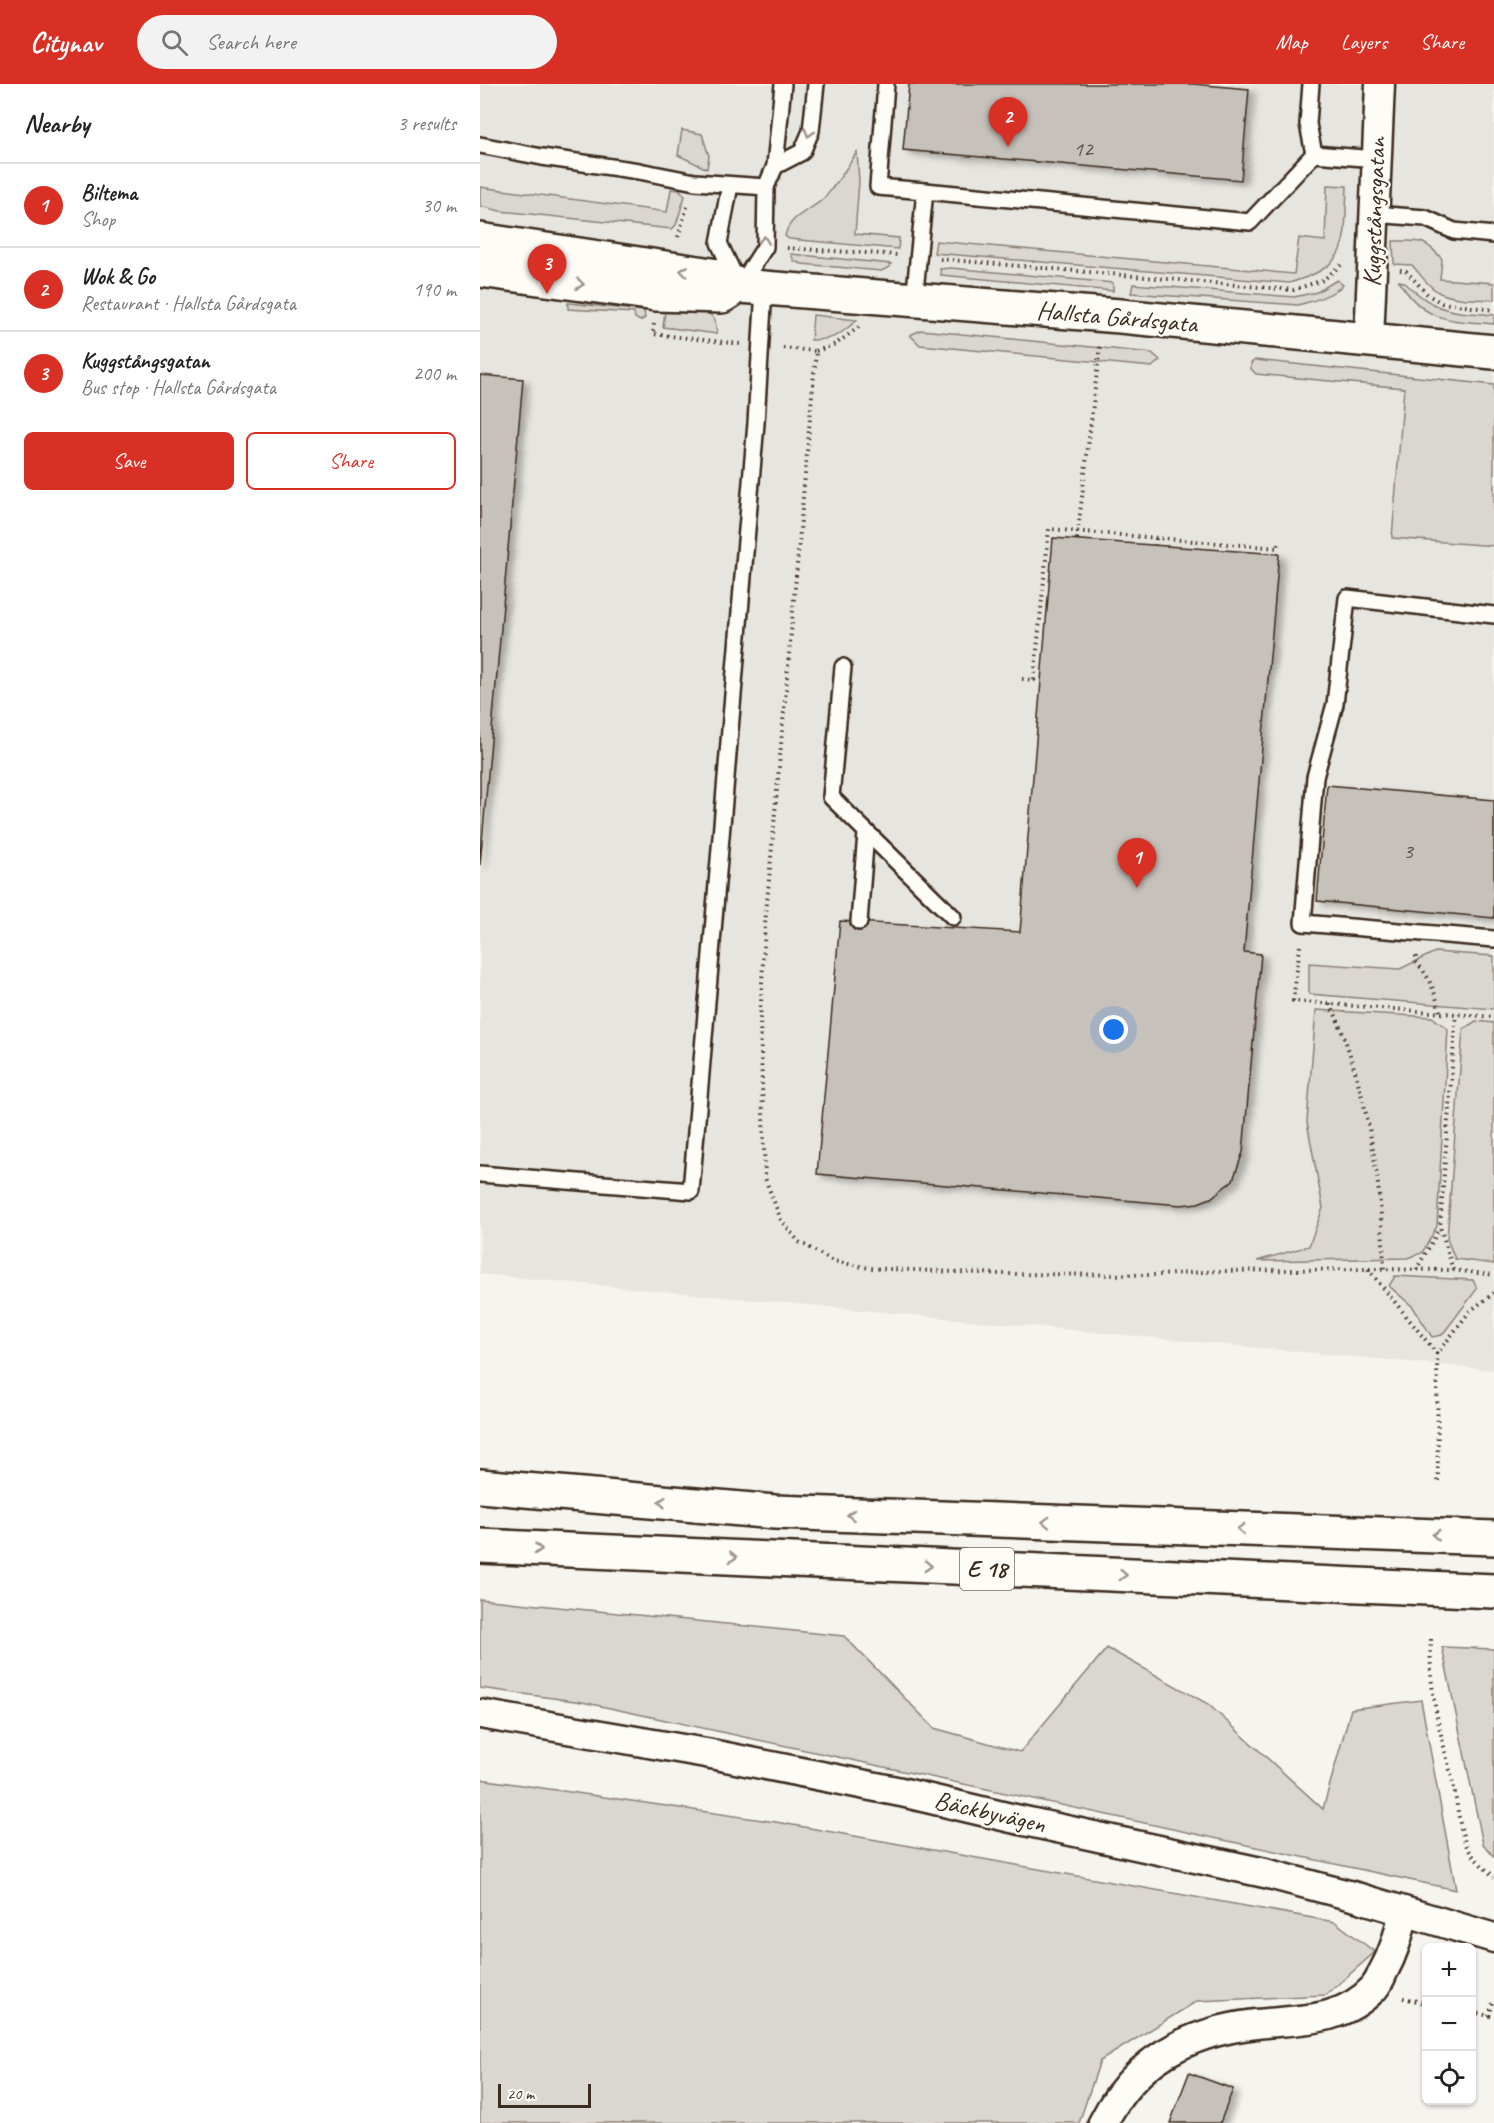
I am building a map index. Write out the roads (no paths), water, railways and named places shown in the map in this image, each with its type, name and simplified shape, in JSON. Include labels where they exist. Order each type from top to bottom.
[{"type":"main road","name":"Hallsta Gårdsgata","points":[[480,240],[718,276],[752,288],[1120,316],[1494,352]]},
{"type":"main road","name":"Hallsta Gårdsgata","points":[[480,270],[656,294],[722,296],[752,288]]},
{"type":"main road","name":"E 18","points":[[480,1486],[775,1512],[1494,1538]]},
{"type":"main road","name":"E 18","points":[[480,1546],[1494,1591]]},
{"type":"street","name":"Kuggstångsgatan","points":[[1369,340],[1380,84]]},
{"type":"street","name":"Bäckbyvägen","points":[[480,1714],[706,1753],[901,1792],[1265,1873],[1360,1898],[1494,1938]]},
{"type":"street","points":[[1103,2123],[1112,2104],[1141,2070],[1165,2052],[1213,2030],[1309,2020],[1340,2013],[1375,1987],[1395,1950],[1404,1912]]},
{"type":"lane","points":[[480,1174],[691,1191],[756,423],[752,288],[765,247],[766,187],[775,166],[783,84]]},
{"type":"lane","points":[[775,166],[802,152],[811,131],[816,84]]},
{"type":"lane","points":[[886,84],[878,187],[1250,222],[1314,154]]},
{"type":"lane","points":[[1311,84],[1308,124],[1314,154]]},
{"type":"lane","points":[[480,145],[694,182],[766,187]]},
{"type":"lane","points":[[1314,154],[1376,159]]},
{"type":"lane","points":[[730,185],[719,243],[752,288]]},
{"type":"lane","points":[[914,301],[925,191]]},
{"type":"lane","points":[[1374,214],[1425,218],[1454,231],[1494,235]]},
{"type":"lane","points":[[1494,615],[1347,598],[1335,704],[1315,777],[1303,923],[1494,939]]},
{"type":"lane","points":[[843,667],[831,797],[953,917]]},
{"type":"lane","points":[[859,922],[866,833]]},
{"type":"place","name":"Wok & Go","points":[[1008,147]]},
{"type":"place","name":"Kuggstångsgatan","points":[[547,294]]},
{"type":"place","name":"Biltema","points":[[1137,888]]}]
